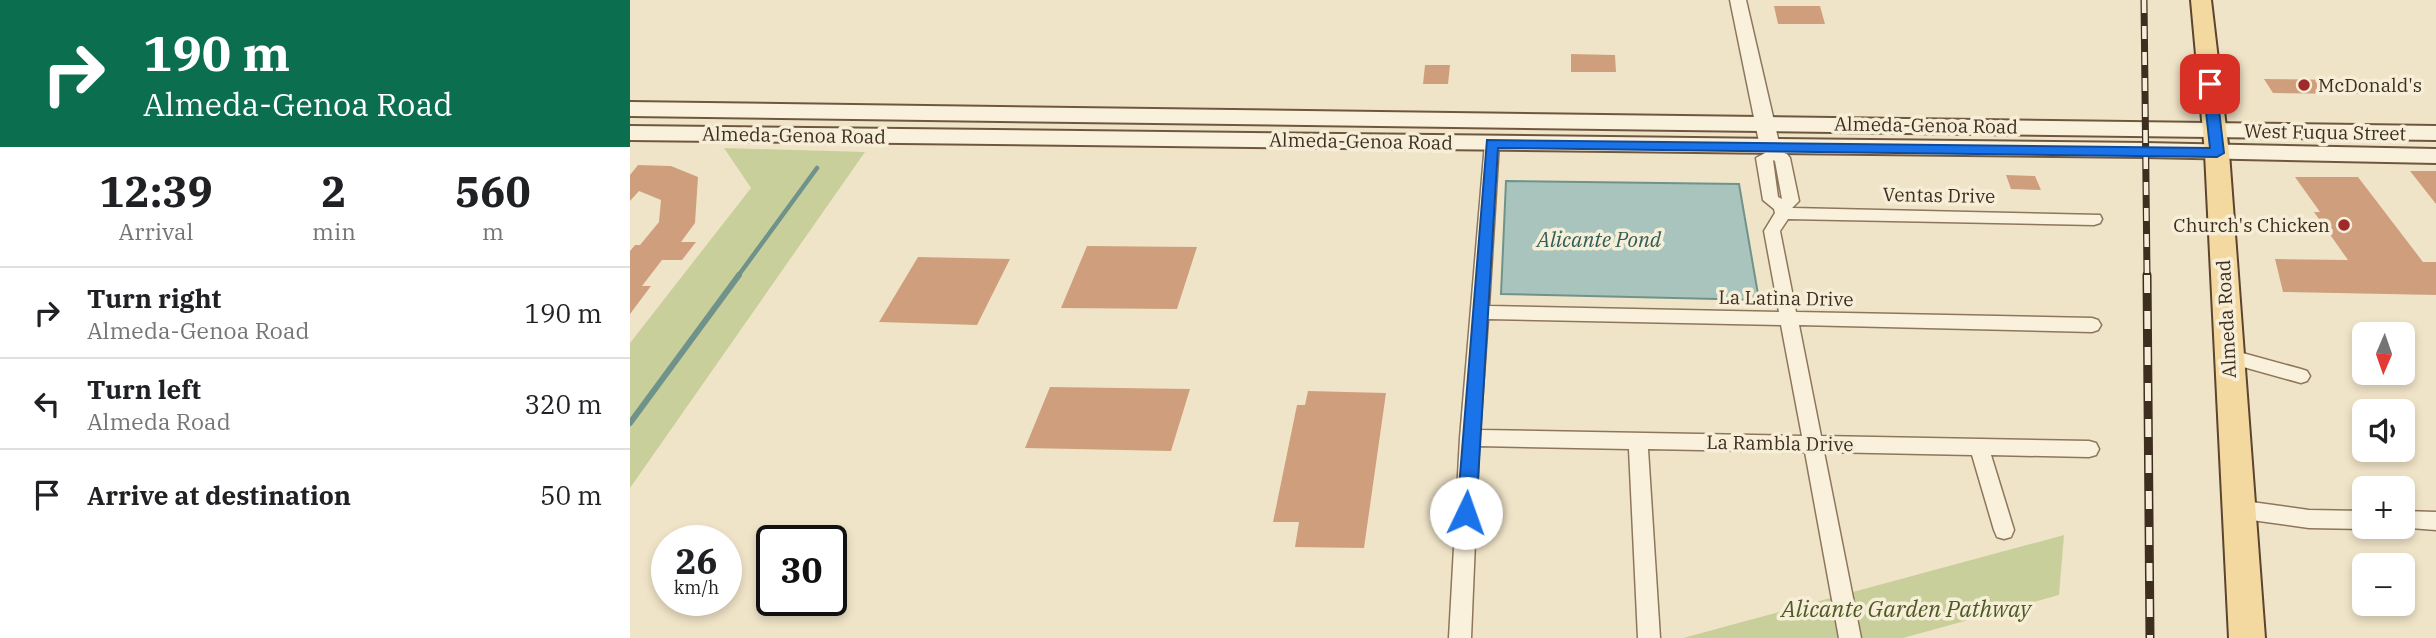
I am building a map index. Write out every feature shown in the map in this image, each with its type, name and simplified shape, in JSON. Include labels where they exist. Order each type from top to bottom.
[{"type":"main road","name":"Almeda Road","points":[[2202,0],[2216,142],[2247,638]]},
{"type":"main road","name":"Almeda-Genoa Road","points":[[630,109],[1926,125],[2216,142]]},
{"type":"main road","points":[[876,136],[893,111]]},
{"type":"main road","points":[[1352,141],[1356,118]]},
{"type":"main road","points":[[1926,125],[1935,148]]},
{"type":"main road","name":"Almeda-Genoa Road","points":[[630,133],[1492,143],[1771,150],[2216,142]]},
{"type":"main road","name":"West Fuqua Street","points":[[2216,142],[2436,133]]},
{"type":"main road","name":"West Fuqua Street","points":[[2216,142],[2436,156]]},
{"type":"street","points":[[1738,0],[1767,123],[1771,150],[1764,158],[1771,200],[1782,209],[1772,231],[1850,638]]},
{"type":"street","points":[[1460,638],[1470,438],[1492,143]]},
{"type":"street","name":"Ventas Drive","points":[[1782,209],[2094,219]]},
{"type":"street","name":"La Latina Drive","points":[[1479,312],[2092,325]]},
{"type":"street","points":[[2228,356],[2301,376]]},
{"type":"street","name":"La Rambla Drive","points":[[1470,438],[2089,449]]},
{"type":"street","points":[[1638,441],[1649,638]]},
{"type":"street","points":[[1979,447],[2004,530]]},
{"type":"street","points":[[2237,509],[2309,519],[2352,520]]},
{"type":"street","points":[[2415,520],[2436,521]]},
{"type":"green space","points":[[724,148],[865,152],[630,488],[630,343],[751,188]]},
{"type":"green space","name":"Alicante Garden Pathway","points":[[2064,535],[2059,595],[1903,638],[1683,638]]},
{"type":"water","name":"Alicante Pond","points":[[1506,181],[1739,184],[1759,300],[1501,294]]},
{"type":"building","points":[[1774,6],[1820,6],[1825,24],[1778,24]]},
{"type":"building","points":[[1571,54],[1615,55],[1616,72],[1571,72]]},
{"type":"building","points":[[1425,65],[1450,65],[1448,84],[1423,84]]},
{"type":"building","points":[[2264,79],[2350,80],[2361,94],[2273,93]]},
{"type":"building","points":[[638,165],[671,166],[698,177],[695,223],[681,242],[696,242],[682,260],[662,260],[642,286],[651,286],[630,314],[630,251],[635,245],[640,245],[659,222],[661,200],[639,191],[630,201],[630,175]]},
{"type":"building","points":[[2410,171],[2436,171],[2436,204]]},
{"type":"building","points":[[2006,175],[2035,176],[2041,190],[2011,189]]},
{"type":"building","points":[[2295,177],[2358,177],[2423,262],[2436,262],[2436,295],[2283,292],[2275,259],[2348,260],[2314,212],[2320,212]]},
{"type":"building","points":[[1087,246],[1197,247],[1177,309],[1061,308]]},
{"type":"building","points":[[918,257],[1010,259],[977,325],[879,322]]},
{"type":"building","points":[[1050,387],[1190,389],[1171,451],[1025,448]]},
{"type":"building","points":[[1308,391],[1386,393],[1364,548],[1295,547],[1299,522],[1273,522],[1297,405],[1305,405]]},
{"type":"waterway","points":[[738,276],[817,168]]},
{"type":"waterway","points":[[630,423],[739,275]]},
{"type":"railway","points":[[2144,0],[2147,276]]},
{"type":"railway","points":[[2147,275],[2150,638]]},
{"type":"place","name":"McDonald's","points":[[2304,85]]},
{"type":"place","name":"Church's Chicken","points":[[2344,225]]},
{"type":"route","points":[[1466,513],[1492,143],[2217,153],[2210,84]]}]
